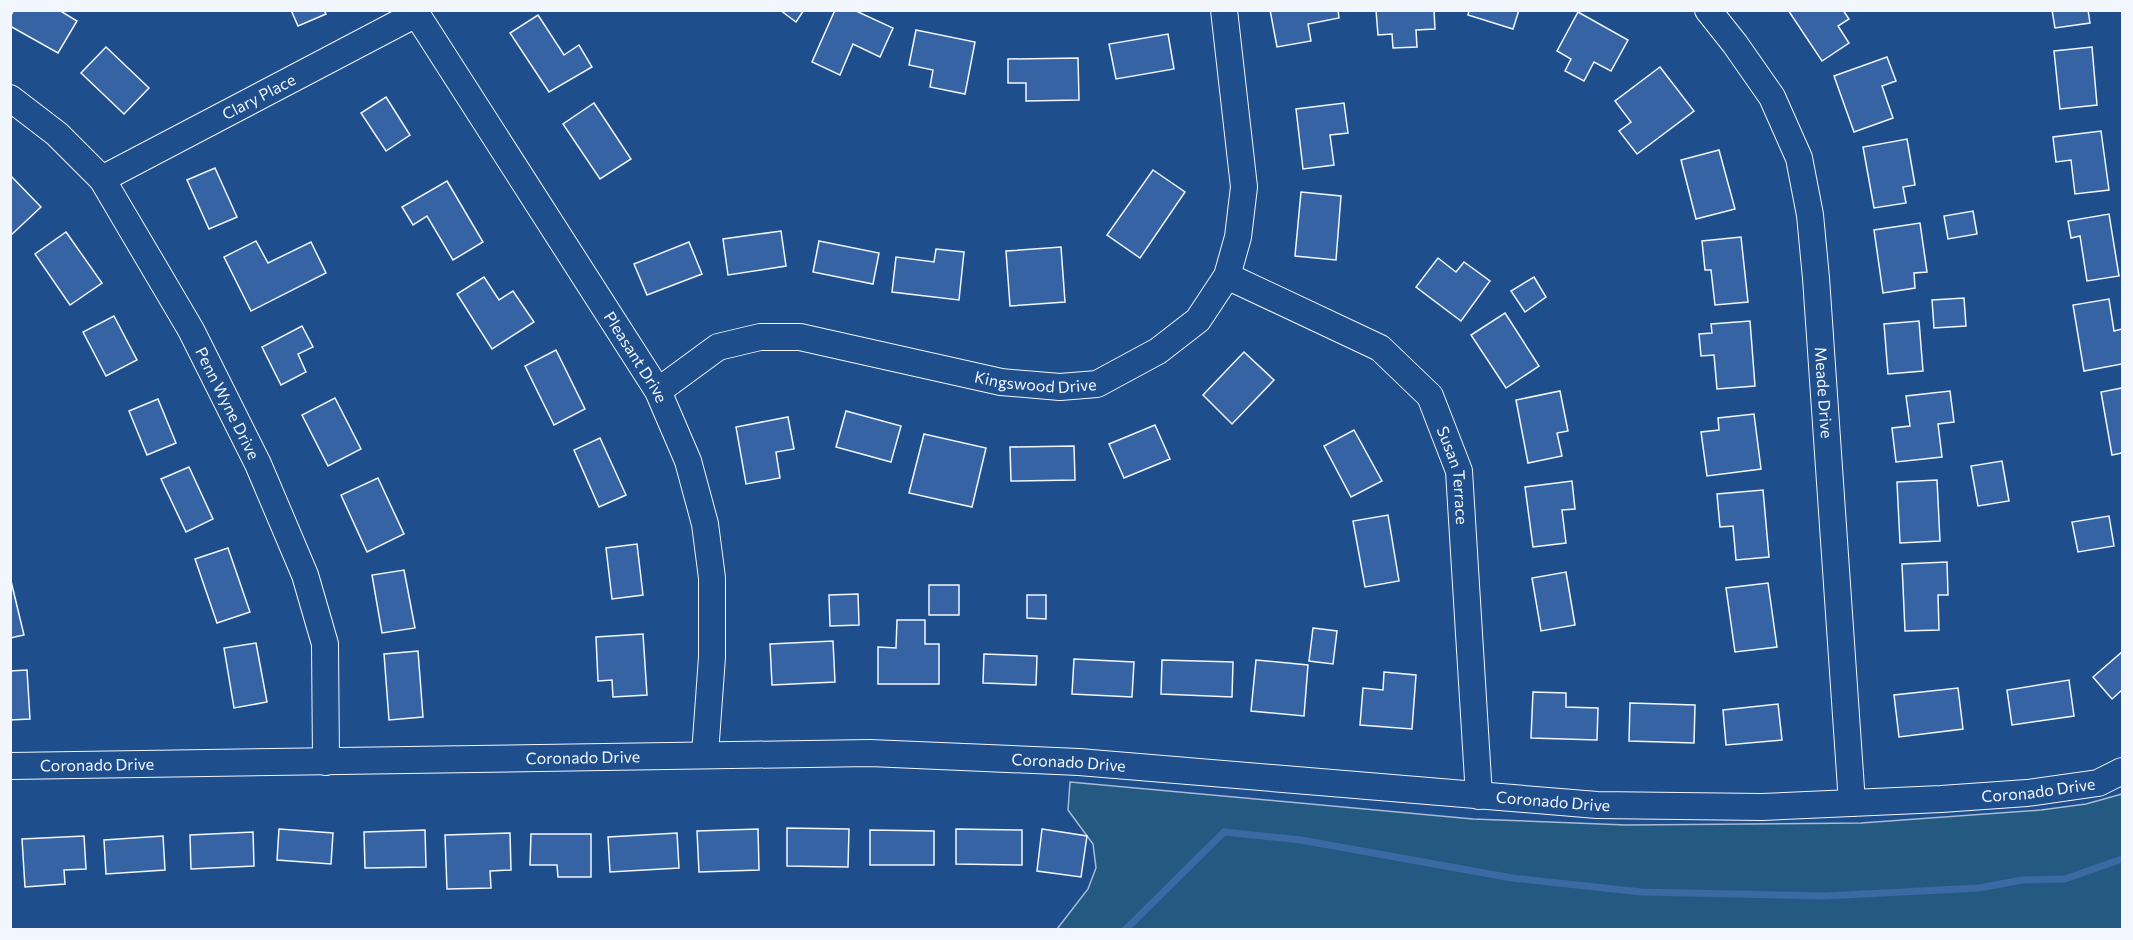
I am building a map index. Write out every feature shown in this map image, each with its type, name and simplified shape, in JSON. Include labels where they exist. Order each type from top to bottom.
[{"type":"street","name":"Kingswood Drive","points":[[658,391],[718,347],[760,337],[800,337],[1001,382],[1060,387],[1097,384],[1158,351],[1198,320],[1227,276],[1238,237],[1244,187],[1224,10]]},
{"type":"street","name":"Meade Drive","points":[[1708,10],[1772,97],[1799,158],[1810,215],[1852,803]]},
{"type":"street","name":"Clary Place","points":[[102,179],[415,12]]},
{"type":"street","name":"Pleasant Drive","points":[[415,12],[658,391],[688,461],[705,524],[712,578],[712,657],[705,754]]},
{"type":"street","name":"Penn Wyne Drive","points":[[10,98],[57,134],[102,179],[191,330],[258,464],[305,575],[325,644],[326,762]]},
{"type":"street","name":"Susan Terrace","points":[[1227,276],[1380,348],[1430,396],[1459,471],[1479,796]]},
{"type":"street","name":"Coronado Drive","points":[[10,766],[870,753],[1079,762],[1597,805],[1762,807],[2027,793],[2098,783],[2122,771]]},
{"type":"shaded area","points":[[1070,782],[1473,819],[1626,825],[1861,823],[2041,810],[2086,804],[2122,794],[2122,929],[1057,929],[1088,889],[1096,868],[1093,844],[1068,810]]},
{"type":"building","points":[[14,10],[59,10],[77,21],[58,53],[10,26],[10,17]]},
{"type":"building","points":[[291,10],[324,10],[326,14],[298,26]]},
{"type":"building","points":[[780,10],[804,10],[796,22]]},
{"type":"building","points":[[835,10],[854,10],[893,28],[880,57],[853,44],[840,75],[812,62]]},
{"type":"building","points":[[1270,10],[1338,10],[1339,18],[1308,24],[1311,41],[1277,47]]},
{"type":"building","points":[[1376,10],[1434,10],[1435,29],[1416,30],[1417,47],[1393,48],[1392,34],[1378,35]]},
{"type":"building","points":[[1469,10],[1519,10],[1513,29],[1468,15]]},
{"type":"building","points":[[1788,10],[1843,10],[1849,19],[1838,26],[1849,43],[1822,61]]},
{"type":"building","points":[[2052,10],[2088,10],[2090,23],[2055,28]]},
{"type":"building","points":[[1578,12],[1628,40],[1611,71],[1594,62],[1584,81],[1565,71],[1571,59],[1557,51]]},
{"type":"building","points":[[538,15],[564,55],[579,45],[592,67],[549,92],[510,33]]},
{"type":"building","points":[[916,30],[975,42],[965,94],[930,87],[933,70],[909,65]]},
{"type":"building","points":[[1168,34],[1174,69],[1116,79],[1109,44]]},
{"type":"building","points":[[106,47],[149,88],[124,114],[81,73]]},
{"type":"building","points":[[2092,47],[2097,105],[2060,109],[2054,51]]},
{"type":"building","points":[[1887,57],[1896,81],[1882,86],[1893,118],[1854,132],[1834,76]]},
{"type":"building","points":[[1078,58],[1079,100],[1026,101],[1026,83],[1008,83],[1008,59]]},
{"type":"building","points":[[1660,67],[1694,111],[1637,154],[1619,131],[1631,122],[1615,101]]},
{"type":"building","points":[[386,97],[410,135],[386,151],[361,113]]},
{"type":"building","points":[[594,103],[631,159],[600,179],[563,124]]},
{"type":"building","points":[[1344,103],[1348,133],[1330,135],[1334,165],[1303,169],[1296,109]]},
{"type":"building","points":[[2101,131],[2109,190],[2075,194],[2071,160],[2056,162],[2053,137]]},
{"type":"building","points":[[1907,139],[1915,185],[1903,187],[1906,203],[1874,208],[1863,147]]},
{"type":"building","points":[[1719,150],[1735,209],[1696,219],[1681,160]]},
{"type":"building","points":[[215,168],[237,217],[209,229],[187,180]]},
{"type":"building","points":[[1153,170],[1185,192],[1140,258],[1107,235]]},
{"type":"building","points":[[10,175],[41,207],[10,236]]},
{"type":"building","points":[[447,181],[483,242],[453,260],[427,216],[413,225],[402,207]]},
{"type":"building","points":[[1301,192],[1341,196],[1336,260],[1295,256]]},
{"type":"building","points":[[1973,211],[1977,234],[1948,239],[1944,216]]},
{"type":"building","points":[[2109,214],[2119,276],[2087,281],[2080,236],[2071,238],[2068,221]]},
{"type":"building","points":[[1920,223],[1927,272],[1914,273],[1915,288],[1883,293],[1874,230]]},
{"type":"building","points":[[781,231],[786,266],[728,275],[723,239]]},
{"type":"building","points":[[66,232],[102,283],[70,305],[35,254]]},
{"type":"building","points":[[1741,237],[1748,302],[1715,305],[1711,270],[1705,270],[1702,241]]},
{"type":"building","points":[[256,241],[268,263],[311,242],[326,273],[251,311],[224,257]]},
{"type":"building","points":[[819,241],[879,253],[873,284],[813,272]]},
{"type":"building","points":[[689,242],[702,274],[647,295],[634,264]]},
{"type":"building","points":[[1061,247],[1065,302],[1010,306],[1006,251]]},
{"type":"building","points":[[936,249],[964,252],[959,300],[892,292],[896,257],[934,262]]},
{"type":"building","points":[[1438,258],[1456,272],[1464,262],[1490,281],[1461,321],[1416,287]]},
{"type":"building","points":[[484,277],[499,300],[513,291],[534,322],[492,349],[457,294]]},
{"type":"building","points":[[1534,277],[1546,297],[1525,312],[1511,291]]},
{"type":"building","points":[[1964,298],[1966,326],[1934,328],[1932,300]]},
{"type":"building","points":[[2109,299],[2114,331],[2122,329],[2122,364],[2084,371],[2073,305]]},
{"type":"building","points":[[1505,313],[1539,366],[1506,388],[1471,335]]},
{"type":"building","points":[[114,316],[137,360],[106,376],[83,332]]},
{"type":"building","points":[[1750,321],[1755,386],[1717,389],[1714,355],[1701,356],[1699,334],[1712,333],[1711,324]]},
{"type":"building","points":[[1919,321],[1923,371],[1888,374],[1884,324]]},
{"type":"building","points":[[302,326],[313,347],[298,354],[306,372],[281,385],[262,347]]},
{"type":"building","points":[[556,350],[585,409],[554,425],[525,366]]},
{"type":"building","points":[[1244,352],[1274,380],[1232,424],[1203,395]]},
{"type":"building","points":[[2122,388],[2122,453],[2112,455],[2101,392]]},
{"type":"building","points":[[1560,391],[1568,431],[1557,433],[1562,456],[1528,463],[1516,400]]},
{"type":"building","points":[[1950,391],[1954,422],[1938,424],[1942,457],[1896,462],[1892,428],[1910,426],[1906,396]]},
{"type":"building","points":[[335,398],[361,449],[328,466],[302,415]]},
{"type":"building","points":[[158,399],[176,443],[147,455],[129,411]]},
{"type":"building","points":[[846,411],[901,426],[891,462],[836,447]]},
{"type":"building","points":[[1754,414],[1761,469],[1707,476],[1701,432],[1719,430],[1718,418]]},
{"type":"building","points":[[788,417],[794,449],[776,452],[780,478],[746,484],[736,427]]},
{"type":"building","points":[[1155,425],[1170,459],[1124,478],[1109,444]]},
{"type":"building","points":[[1354,430],[1382,481],[1351,497],[1324,446]]},
{"type":"building","points":[[924,434],[986,448],[972,507],[909,493]]},
{"type":"building","points":[[600,438],[626,495],[599,507],[574,450]]},
{"type":"building","points":[[1074,446],[1075,480],[1011,481],[1010,447]]},
{"type":"building","points":[[2002,461],[2009,501],[1978,506],[1971,466]]},
{"type":"building","points":[[189,467],[213,519],[186,532],[161,479]]},
{"type":"building","points":[[378,478],[404,534],[367,552],[341,495]]},
{"type":"building","points":[[1937,480],[1940,541],[1900,543],[1897,482]]},
{"type":"building","points":[[1572,481],[1575,509],[1562,510],[1566,543],[1533,547],[1525,487]]},
{"type":"building","points":[[1763,490],[1769,557],[1736,560],[1733,526],[1720,527],[1717,494]]},
{"type":"building","points":[[1388,515],[1399,581],[1365,587],[1353,521]]},
{"type":"building","points":[[2109,516],[2114,546],[2078,552],[2072,522]]},
{"type":"building","points":[[637,544],[643,595],[612,599],[606,548]]},
{"type":"building","points":[[228,548],[250,612],[217,623],[195,559]]},
{"type":"building","points":[[1947,562],[1948,595],[1938,595],[1939,630],[1905,631],[1902,564]]},
{"type":"building","points":[[404,570],[415,628],[382,633],[372,575]]},
{"type":"building","points":[[1566,572],[1575,625],[1541,631],[1532,578]]},
{"type":"building","points":[[10,577],[24,635],[10,638]]},
{"type":"building","points":[[1768,583],[1777,647],[1735,652],[1726,588]]},
{"type":"building","points":[[929,585],[959,585],[959,615],[929,615]]},
{"type":"building","points":[[858,594],[859,625],[830,626],[829,595]]},
{"type":"building","points":[[1027,595],[1046,595],[1046,619],[1027,618]]},
{"type":"building","points":[[897,620],[925,620],[925,644],[939,644],[939,684],[878,684],[878,647],[896,648]]},
{"type":"building","points":[[1313,628],[1337,631],[1333,664],[1309,661]]},
{"type":"building","points":[[643,634],[647,695],[613,697],[612,680],[598,681],[596,637]]},
{"type":"building","points":[[833,641],[835,682],[772,685],[770,644]]},
{"type":"building","points":[[256,643],[267,702],[234,708],[224,648]]},
{"type":"building","points":[[418,651],[423,717],[389,720],[384,654]]},
{"type":"building","points":[[2122,652],[2122,690],[2112,699],[2093,677]]},
{"type":"building","points":[[984,654],[1037,656],[1036,685],[983,683]]},
{"type":"building","points":[[1074,659],[1134,662],[1132,697],[1072,694]]},
{"type":"building","points":[[1162,660],[1233,662],[1232,697],[1161,694]]},
{"type":"building","points":[[1256,660],[1308,665],[1304,716],[1251,711]]},
{"type":"building","points":[[27,670],[30,719],[10,720],[10,671]]},
{"type":"building","points":[[1384,672],[1416,675],[1412,729],[1360,725],[1363,688],[1383,690]]},
{"type":"building","points":[[2069,680],[2074,716],[2012,725],[2007,690]]},
{"type":"building","points":[[1958,688],[1963,729],[1899,737],[1894,695]]},
{"type":"building","points":[[1533,692],[1566,693],[1566,707],[1598,708],[1597,740],[1531,738]]},
{"type":"building","points":[[1630,703],[1695,705],[1694,743],[1629,741]]},
{"type":"building","points":[[1778,704],[1782,740],[1726,745],[1723,710]]},
{"type":"building","points":[[787,828],[849,829],[848,867],[787,866]]},
{"type":"building","points":[[279,829],[333,833],[331,864],[277,860]]},
{"type":"building","points":[[758,829],[759,870],[699,872],[697,831]]},
{"type":"building","points":[[956,829],[1022,830],[1022,865],[956,864]]},
{"type":"building","points":[[1042,829],[1087,836],[1081,877],[1037,871]]},
{"type":"building","points":[[425,830],[426,867],[365,868],[364,832]]},
{"type":"building","points":[[870,830],[934,831],[934,865],[870,865]]},
{"type":"building","points":[[253,832],[254,866],[191,869],[190,835]]},
{"type":"building","points":[[510,833],[511,870],[490,871],[491,888],[447,889],[445,835]]},
{"type":"building","points":[[677,833],[679,868],[610,872],[608,837]]},
{"type":"building","points":[[531,834],[591,834],[591,877],[558,877],[557,865],[530,865]]},
{"type":"building","points":[[84,836],[86,869],[64,870],[65,884],[25,887],[22,839]]},
{"type":"building","points":[[163,836],[165,870],[106,874],[104,840]]},
{"type":"waterway","points":[[1125,930],[1224,832],[1301,840],[1512,878],[1641,892],[1825,896],[1979,888],[2022,880],[2065,879],[2122,859]]}]
